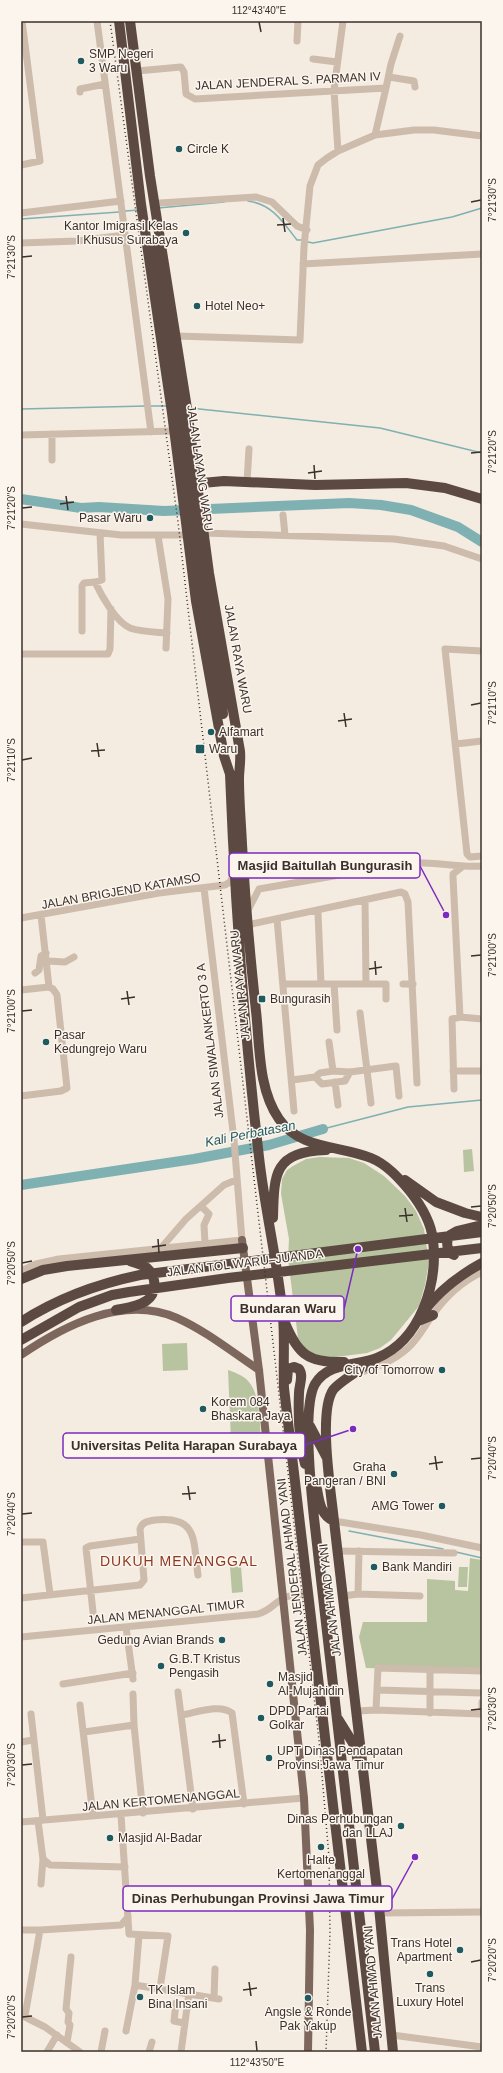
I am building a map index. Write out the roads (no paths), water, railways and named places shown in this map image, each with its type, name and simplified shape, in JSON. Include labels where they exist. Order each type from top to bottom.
[{"type":"highway","points":[[119,21],[139,177],[150,206]]},
{"type":"highway","name":"JALAN LAYANG WARU","points":[[130,21],[150,176],[150,206],[156,256],[174,370],[203,588],[220,682],[226,705],[235,776]]},
{"type":"highway","name":"JALAN RAYA WARU","points":[[150,206],[176,336],[204,533],[240,751],[235,776],[235,896],[256,1131],[283,1318]]},
{"type":"highway","name":"JALAN RAYA WARU","points":[[150,206],[170,401],[196,601],[224,756],[235,776],[246,920],[265,1087],[272,1107],[281,1122],[300,1139],[373,1159],[396,1175],[414,1196],[427,1217],[433,1236],[432,1269],[419,1319],[412,1330],[397,1346],[376,1359],[362,1362]]},
{"type":"highway","points":[[194,461],[206,475],[224,481]]},
{"type":"highway","points":[[183,499],[192,491],[199,498],[207,490],[224,481]]},
{"type":"highway","points":[[181,485],[224,481],[315,485],[406,483],[445,488],[482,499]]},
{"type":"highway","points":[[272,1234],[274,1187],[283,1163],[289,1157],[305,1151],[346,1151]]},
{"type":"highway","points":[[396,1175],[436,1202],[465,1213],[482,1217]]},
{"type":"highway","points":[[482,1225],[452,1233],[448,1238],[447,1245],[449,1251],[456,1256],[482,1254]]},
{"type":"highway","name":"JALAN TOL WARU–JUANDA","points":[[21,1322],[73,1294],[99,1285],[140,1275],[482,1232]]},
{"type":"highway","points":[[21,1280],[43,1270],[242,1244]]},
{"type":"highway","name":"JALAN TOL WARU–JUANDA","points":[[23,1339],[79,1307],[106,1297],[129,1292],[228,1278],[482,1248]]},
{"type":"highway","points":[[116,1310],[146,1301],[154,1290],[154,1280],[148,1269],[124,1260]]},
{"type":"highway","points":[[419,1319],[442,1291],[455,1280],[482,1264]]},
{"type":"highway","points":[[419,1319],[433,1315]]},
{"type":"highway","points":[[283,1318],[297,1348],[308,1357],[331,1363],[362,1362]]},
{"type":"highway","name":"JALAN JENDERAL AHMAD YANI","points":[[283,1318],[284,1388],[362,2052]]},
{"type":"highway","name":"JALAN AHMAD YANI","points":[[376,1359],[354,1376],[338,1384],[331,1394],[327,1404],[328,1460],[337,1551],[380,1913],[393,2052]]},
{"type":"highway","points":[[362,1362],[332,1369],[318,1380],[311,1395],[309,1462],[336,1716],[360,1909],[375,2052]]},
{"type":"highway","points":[[288,1416],[287,1372],[294,1367],[299,1369],[302,1376],[299,1398],[301,1444],[310,1477]]},
{"type":"highway","points":[[309,1424],[328,1460]]},
{"type":"highway","points":[[309,1462],[323,1510],[330,1519],[334,1521]]},
{"type":"highway","points":[[336,1716],[356,1748],[363,1805],[368,1811]]},
{"type":"main road","name":"JALAN SIWALANKERTO 3 A","points":[[242,1244],[259,1370],[304,1798],[310,1930],[308,2052]]},
{"type":"main road","points":[[21,1355],[44,1340],[88,1319],[116,1310],[151,1311],[176,1317],[199,1330],[259,1370]]},
{"type":"street","points":[[21,165],[40,161],[24,66],[22,21]]},
{"type":"street","points":[[97,21],[151,432]]},
{"type":"street","points":[[297,41],[298,21]]},
{"type":"street","points":[[338,151],[334,90],[343,21]]},
{"type":"street","name":"JALAN JENDERAL S. PARMAN IV","points":[[137,71],[181,67],[184,72],[186,94],[195,99],[386,88],[400,36]]},
{"type":"street","points":[[313,59],[337,62]]},
{"type":"street","points":[[388,77],[414,81],[415,87]]},
{"type":"street","points":[[80,92],[80,89],[84,87],[105,84]]},
{"type":"street","points":[[375,135],[386,88]]},
{"type":"street","points":[[176,336],[300,340],[304,247],[310,186],[318,165],[338,151],[375,135],[414,130],[434,130],[482,136]]},
{"type":"street","points":[[150,206],[256,197],[272,202],[296,226],[306,233]]},
{"type":"street","points":[[21,213],[122,206]]},
{"type":"street","points":[[21,243],[77,241],[125,235]]},
{"type":"street","points":[[303,264],[482,254]]},
{"type":"street","points":[[21,435],[174,431]]},
{"type":"street","points":[[52,434],[52,460]]},
{"type":"street","points":[[247,482],[249,449]]},
{"type":"street","points":[[283,515],[285,535]]},
{"type":"street","points":[[21,524],[100,533],[158,536],[187,535]]},
{"type":"street","points":[[82,631],[82,586],[84,583],[102,580],[100,533]]},
{"type":"street","points":[[204,533],[378,538],[424,542],[444,546],[482,559]]},
{"type":"street","points":[[158,536],[168,598],[166,648]]},
{"type":"street","points":[[94,582],[104,601],[128,627],[137,630],[167,633]]},
{"type":"street","points":[[21,654],[108,654],[110,649],[111,609]]},
{"type":"street","points":[[482,651],[445,649],[467,854],[470,857],[482,856]]},
{"type":"street","points":[[456,744],[482,741]]},
{"type":"street","points":[[417,1083],[413,984],[407,896],[401,892],[277,918],[246,920],[259,889],[408,863],[433,862],[462,867],[482,866]]},
{"type":"street","points":[[460,1017],[453,877],[454,874],[462,867]]},
{"type":"street","points":[[234,873],[230,882],[225,885],[235,896]]},
{"type":"street","name":"JALAN BRIGJEND KATAMSO","points":[[21,918],[159,893],[225,885]]},
{"type":"street","name":"JALAN SIWALANKERTO 3 A","points":[[204,888],[234,1140],[242,1244]]},
{"type":"street","points":[[365,900],[366,984]]},
{"type":"street","points":[[318,913],[321,984]]},
{"type":"street","points":[[41,915],[48,961],[49,987]]},
{"type":"street","points":[[277,918],[294,1111]]},
{"type":"street","points":[[35,973],[39,970],[41,956],[46,953]]},
{"type":"street","points":[[48,961],[65,962],[74,957]]},
{"type":"street","points":[[283,984],[386,984],[386,1000]]},
{"type":"street","points":[[334,984],[337,1030]]},
{"type":"street","points":[[403,984],[413,984]]},
{"type":"street","points":[[21,990],[49,987],[54,989],[57,995],[66,1088],[61,1091],[21,1096]]},
{"type":"street","points":[[360,1013],[371,1103]]},
{"type":"street","points":[[454,1089],[451,1020],[454,1017],[482,1019]]},
{"type":"street","points":[[329,1042],[333,1070]]},
{"type":"street","points":[[292,1080],[315,1077],[320,1073],[333,1070],[350,1072],[396,1066],[399,1096]]},
{"type":"street","points":[[453,1071],[482,1071]]},
{"type":"street","points":[[315,1077],[322,1084],[345,1081],[350,1072]]},
{"type":"street","points":[[335,1082],[338,1105]]},
{"type":"street","points":[[161,1248],[186,1219],[224,1185],[236,1180]]},
{"type":"street","points":[[202,1206],[209,1214],[204,1225],[205,1243]]},
{"type":"street","points":[[21,1271],[36,1264],[60,1259],[205,1243],[242,1244]]},
{"type":"street","points":[[354,1376],[385,1364],[399,1356],[418,1338],[433,1315],[454,1290],[472,1277],[482,1272]]},
{"type":"street","points":[[21,1598],[91,1589],[140,1585],[143,1583],[140,1526],[148,1521],[167,1520],[184,1523],[191,1532],[198,1575]]},
{"type":"street","points":[[334,1521],[421,1535],[482,1548]]},
{"type":"street","points":[[94,1612],[87,1547],[140,1539]]},
{"type":"street","points":[[21,1542],[43,1542],[50,1594]]},
{"type":"street","points":[[337,1551],[454,1553]]},
{"type":"street","points":[[358,1551],[358,1594]]},
{"type":"street","name":"JALAN MENANGGAL TIMUR","points":[[21,1637],[258,1614],[270,1610],[282,1599],[308,1594]]},
{"type":"street","points":[[343,1596],[358,1594],[420,1596]]},
{"type":"street","points":[[63,1684],[133,1676],[126,1627]]},
{"type":"street","points":[[376,1710],[378,1668],[482,1671]]},
{"type":"street","points":[[430,1669],[430,1713]]},
{"type":"street","points":[[377,1690],[482,1693]]},
{"type":"street","points":[[178,1692],[193,1809]]},
{"type":"street","points":[[133,1694],[134,1725],[143,1813]]},
{"type":"street","points":[[357,1711],[376,1710],[482,1714],[482,1702]]},
{"type":"street","points":[[80,1705],[93,1816]]},
{"type":"street","points":[[181,1715],[216,1709],[228,1710],[232,1713],[244,1804]]},
{"type":"street","points":[[31,1714],[43,1859],[41,1884]]},
{"type":"street","points":[[84,1732],[134,1725]]},
{"type":"street","points":[[21,1742],[33,1740]]},
{"type":"street","name":"JALAN KERTOMENANGGAL","points":[[21,1822],[193,1809],[304,1798]]},
{"type":"street","points":[[121,1815],[129,1934],[168,1935],[160,1988]]},
{"type":"street","points":[[43,1859],[46,1863],[54,1867],[125,1867]]},
{"type":"street","points":[[380,1913],[482,1912]]},
{"type":"street","points":[[21,1930],[122,1925],[128,1917]]},
{"type":"street","points":[[40,1930],[23,2016],[57,2035],[80,2052]]},
{"type":"street","points":[[126,2031],[135,1985],[139,1935]]},
{"type":"street","points":[[67,2042],[70,2025],[68,2022],[69,2014],[66,2009],[71,1958]]},
{"type":"street","points":[[135,1985],[216,1998],[216,1969]]},
{"type":"street","points":[[181,2052],[189,1993]]},
{"type":"street","points":[[176,2003],[174,2021],[184,2023]]},
{"type":"street","points":[[101,2052],[105,2030]]},
{"type":"street","points":[[47,2052],[57,2035]]},
{"type":"street","points":[[392,2035],[482,2047]]},
{"type":"street","points":[[149,2052],[152,2042]]},
{"type":"waterway","points":[[248,201],[264,206],[270,210],[282,221],[297,240],[302,240]]},
{"type":"waterway","points":[[158,208],[224,202]]},
{"type":"waterway","points":[[308,242],[313,243],[452,217],[482,208]]},
{"type":"waterway","points":[[125,211],[139,210]]},
{"type":"waterway","points":[[21,219],[119,212]]},
{"type":"waterway","points":[[21,409],[146,406]]},
{"type":"waterway","points":[[150,406],[166,406]]},
{"type":"waterway","points":[[190,408],[380,428],[482,453]]},
{"type":"waterway","points":[[21,499],[81,508],[99,507],[164,511],[349,503],[381,505],[411,510],[458,527],[482,542]]},
{"type":"waterway","name":"Kali Perbatasan","points":[[323,1129],[408,1107],[482,1100]]},
{"type":"waterway","name":"Kali Perbatasan","points":[[21,1185],[194,1159],[269,1145],[323,1129]]},
{"type":"waterway","points":[[349,1531],[443,1549]]},
{"type":"waterway","points":[[323,1551],[332,1629]]},
{"type":"waterway","points":[[456,1552],[482,1558]]},
{"type":"railway","points":[[110,21],[178,522],[319,1740],[329,1857],[330,1932],[326,2052]]},
{"type":"place","name":"SMP Negeri 3 Waru","points":[[81,61]]},
{"type":"place","name":"Circle K","points":[[179,149]]},
{"type":"place","name":"Kantor Imigrasi Kelas I Khusus Surabaya","points":[[186,233]]},
{"type":"place","name":"Hotel Neo+","points":[[197,306]]},
{"type":"place","name":"Pasar Waru","points":[[150,518]]},
{"type":"place","name":"Alfamart","points":[[211,732]]},
{"type":"place","name":"Waru","points":[[200,749]]},
{"type":"place","name":"Masjid Baitullah Bungurasih","points":[[446,915]]},
{"type":"place","name":"Bungurasih","points":[[262,999]]},
{"type":"place","name":"Pasar Kedungrejo Waru","points":[[46,1042]]},
{"type":"place","name":"Bundaran Waru","points":[[358,1249]]},
{"type":"place","name":"City of Tomorrow","points":[[442,1370]]},
{"type":"place","name":"Korem 084 Bhaskara Jaya","points":[[203,1409]]},
{"type":"place","name":"Universitas Pelita Harapan Surabaya","points":[[353,1429]]},
{"type":"place","name":"Graha Pangeran / BNI","points":[[394,1474]]},
{"type":"place","name":"AMG Tower","points":[[442,1506]]},
{"type":"place","name":"Bank Mandiri","points":[[374,1567]]},
{"type":"place","name":"Gedung Avian Brands","points":[[222,1640]]},
{"type":"place","name":"G.B.T Kristus Pengasih","points":[[161,1666]]},
{"type":"place","name":"Masjid Al-Mujahidin","points":[[270,1684]]},
{"type":"place","name":"DPD Partai Golkar","points":[[261,1718]]},
{"type":"place","name":"UPT Dinas Pendapatan Provinsi Jawa Timur","points":[[269,1758]]},
{"type":"place","name":"Dinas Perhubungan dan LLAJ","points":[[401,1826]]},
{"type":"place","name":"Masjid Al-Badar","points":[[110,1838]]},
{"type":"place","name":"Halte Kertomenanggal","points":[[321,1847]]},
{"type":"place","name":"Dinas Perhubungan Provinsi Jawa Timur","points":[[415,1857]]},
{"type":"place","name":"Trans Hotel Apartment","points":[[460,1950]]},
{"type":"place","name":"Trans Luxury Hotel","points":[[430,1974]]},
{"type":"place","name":"TK Islam Bina Insani","points":[[140,1997]]},
{"type":"place","name":"Angsle & Ronde Pak Yakup","points":[[308,1998]]},
{"type":"district","name":"DUKUH MENANGGAL","points":[[179,1561]]}]
